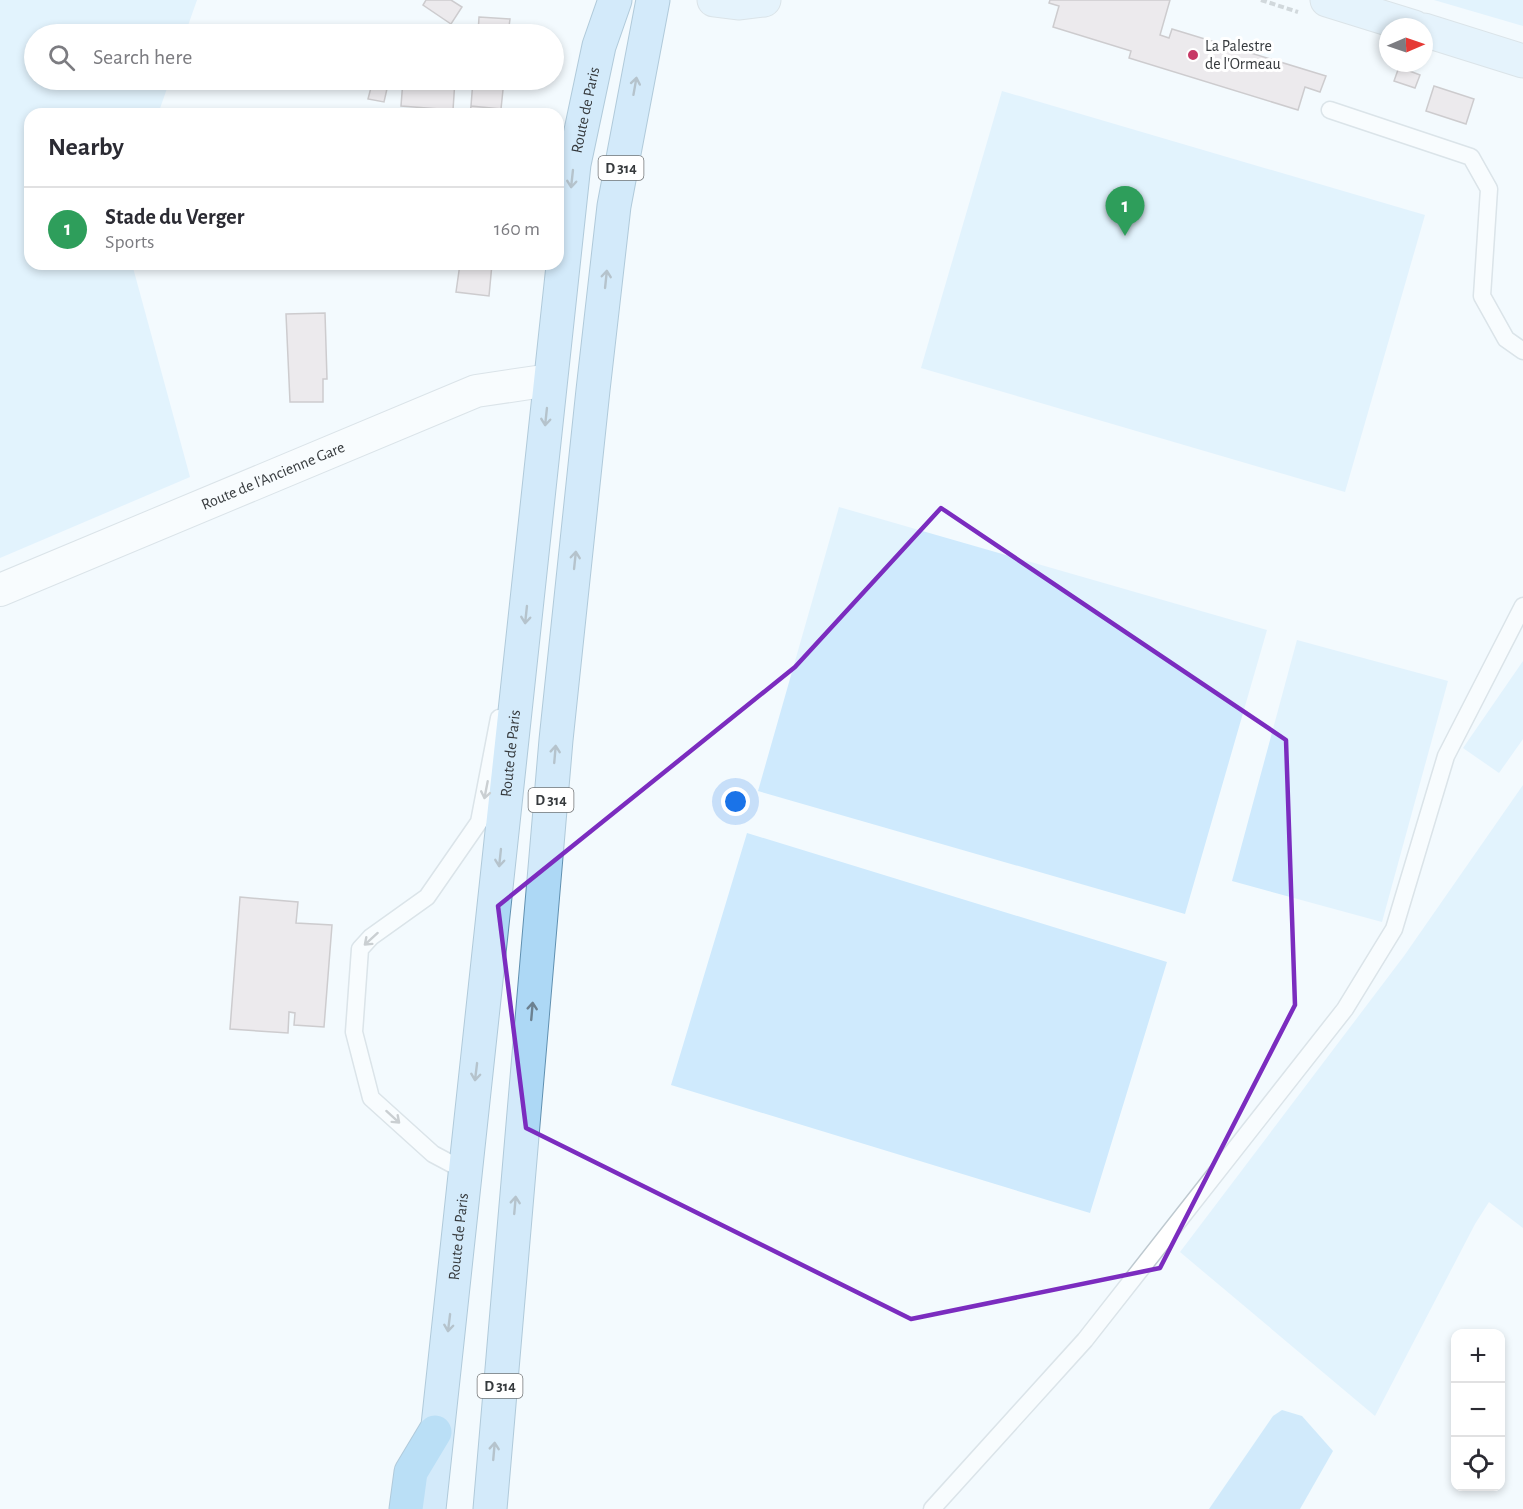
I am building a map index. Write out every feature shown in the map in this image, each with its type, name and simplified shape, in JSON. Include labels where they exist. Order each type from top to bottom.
[{"type":"highway","points":[[406,1509],[411,1472],[435,1432]]},
{"type":"main road","name":"Route de Paris","points":[[564,254],[574,164],[599,46],[615,0]]},
{"type":"main road","name":"D 314","points":[[490,1509],[556,740],[593,390],[614,206],[653,0]]},
{"type":"main road","name":"Route de Paris","points":[[429,1509],[435,1432],[457,1264],[562,270]]},
{"type":"street","points":[[714,0],[738,3],[764,0]]},
{"type":"street","points":[[1327,0],[1385,18]]},
{"type":"street","points":[[1433,33],[1523,61]]},
{"type":"street","name":"Route de l'Ancienne Gare","points":[[0,590],[476,391],[550,380]]},
{"type":"lane","points":[[1330,110],[1471,157],[1489,189],[1482,296],[1506,339],[1523,351]]},
{"type":"lane","points":[[932,1509],[1085,1340],[1345,1010],[1394,929],[1446,756],[1523,606]]},
{"type":"lane","points":[[465,1172],[434,1154],[371,1098],[354,1032],[360,950],[371,937],[427,897],[479,822],[501,710],[520,674]]},
{"type":"highlighted area","points":[[941,508],[1286,740],[1295,1005],[1160,1268],[911,1319],[526,1128],[498,906],[795,667]]},
{"type":"shaded area","points":[[0,0],[197,0],[189,24],[24,24],[24,90],[166,90],[160,108],[24,108],[24,270],[134,270],[190,477],[0,558]]},
{"type":"shaded area","points":[[1434,0],[1523,0],[1523,26]]},
{"type":"shaded area","points":[[1002,91],[1425,215],[1345,492],[921,368]]},
{"type":"shaded area","points":[[839,507],[1267,630],[1185,914],[758,791]]},
{"type":"shaded area","points":[[1297,640],[1448,681],[1382,922],[1232,881]]},
{"type":"shaded area","points":[[1523,661],[1523,739],[1499,773],[1463,748]]},
{"type":"shaded area","points":[[1523,785],[1523,1228],[1489,1202],[1475,1224],[1375,1416],[1180,1252],[1404,956]]},
{"type":"shaded area","points":[[747,833],[1167,962],[1090,1213],[671,1085]]},
{"type":"water","points":[[1282,1410],[1302,1416],[1333,1451],[1300,1509],[1209,1509],[1273,1416]]},
{"type":"building","points":[[426,0],[451,0],[462,7],[451,24],[423,5]]},
{"type":"building","name":"La Palestre de l'Ormeau","points":[[1050,0],[1170,0],[1160,35],[1169,38],[1172,29],[1326,76],[1320,92],[1305,87],[1298,110],[1129,58],[1131,51],[1053,27],[1059,6],[1049,3]]},
{"type":"building","points":[[479,17],[510,19],[509,24],[479,24]]},
{"type":"building","points":[[1397,72],[1412,72],[1420,75],[1415,88],[1394,81]]},
{"type":"building","points":[[1434,86],[1474,99],[1466,124],[1426,111]]},
{"type":"building","points":[[370,90],[387,90],[384,102],[368,99]]},
{"type":"building","points":[[402,90],[454,90],[453,108],[401,106]]},
{"type":"building","points":[[472,90],[503,90],[501,108],[471,106]]},
{"type":"building","points":[[459,270],[491,270],[489,296],[456,292]]},
{"type":"building","points":[[325,313],[327,379],[323,379],[323,402],[290,402],[286,314]]},
{"type":"building","points":[[240,897],[298,902],[296,923],[332,925],[324,1027],[294,1025],[295,1013],[289,1012],[288,1033],[230,1029]]},
{"type":"place","name":"La Palestre de l'Ormeau","points":[[1193,55]]},
{"type":"place","name":"Stade du Verger","points":[[1125,236]]}]
